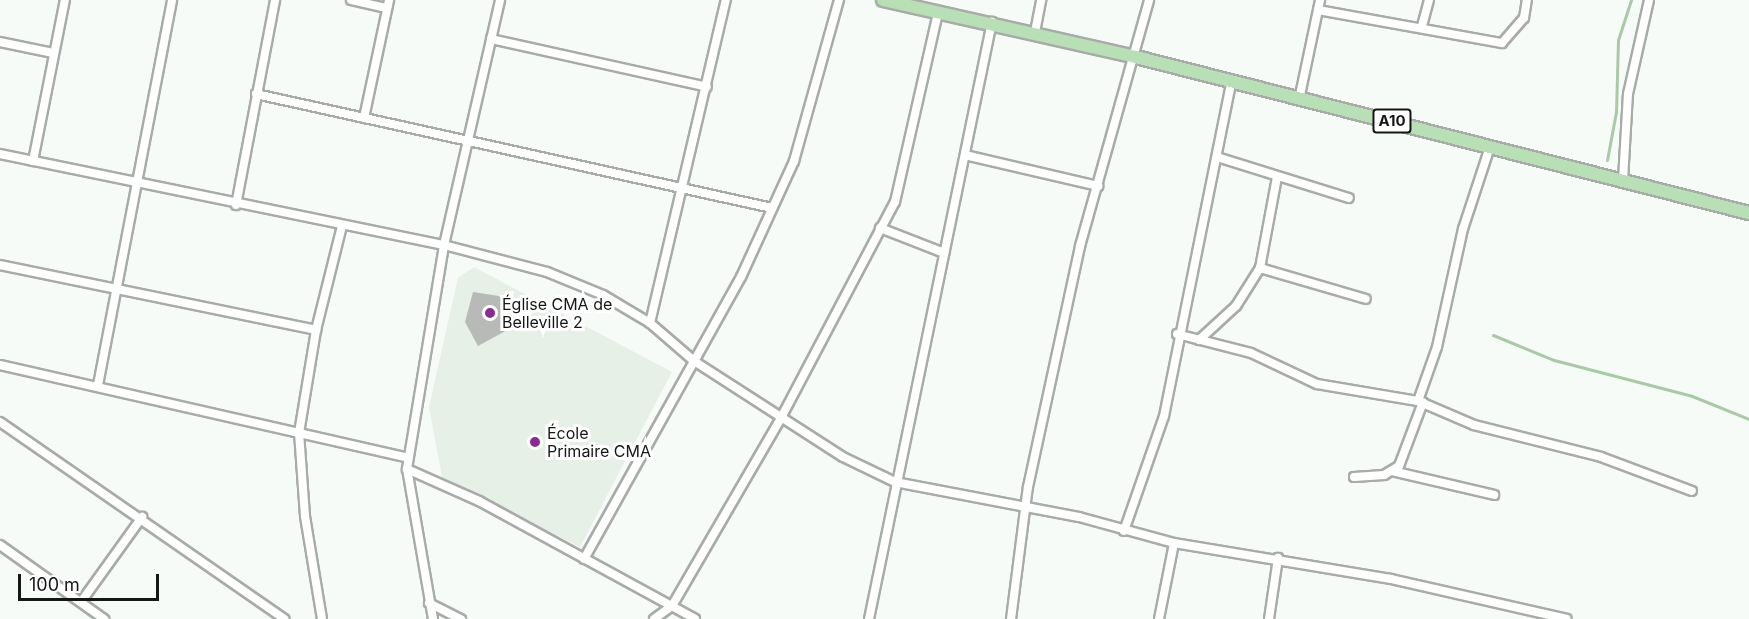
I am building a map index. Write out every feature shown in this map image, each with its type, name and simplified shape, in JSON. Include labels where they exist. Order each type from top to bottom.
[{"type":"main road","name":"A10","points":[[883,0],[1035,32],[1136,57],[1231,85],[1491,147],[1749,213]]},
{"type":"street","points":[[33,161],[65,0]]},
{"type":"street","points":[[98,385],[134,183],[172,0]]},
{"type":"street","points":[[236,205],[275,0]]},
{"type":"street","points":[[351,0],[388,4],[364,118]]},
{"type":"street","points":[[433,619],[407,469],[444,245],[470,143],[500,0]]},
{"type":"street","points":[[650,323],[726,0]]},
{"type":"street","points":[[584,559],[694,361],[794,161],[839,0]]},
{"type":"street","points":[[1035,32],[1041,0]]},
{"type":"street","points":[[1011,619],[1025,506],[1080,246],[1136,57],[1149,0]]},
{"type":"street","points":[[1299,100],[1320,0]]},
{"type":"street","points":[[1422,26],[1429,0]]},
{"type":"street","points":[[1318,9],[1422,26],[1502,43],[1524,18],[1527,0]]},
{"type":"street","points":[[1623,180],[1628,94],[1649,0]]},
{"type":"street","points":[[654,619],[672,606],[782,416],[895,202],[938,12]]},
{"type":"street","points":[[869,619],[895,482],[992,22]]},
{"type":"street","points":[[491,39],[707,87]]},
{"type":"street","points":[[0,42],[53,53]]},
{"type":"street","points":[[1124,531],[1159,434],[1177,334],[1231,85]]},
{"type":"street","points":[[256,94],[682,191],[772,208]]},
{"type":"street","points":[[1392,471],[1399,466],[1421,401],[1437,347],[1463,229],[1491,147]]},
{"type":"street","points":[[0,154],[236,205],[444,245],[547,272],[603,295],[650,323],[694,361],[843,457],[895,482],[1025,506],[1174,543],[1278,558],[1567,619]]},
{"type":"street","points":[[965,155],[1098,186]]},
{"type":"street","points":[[1217,157],[1349,198]]},
{"type":"street","points":[[1199,340],[1236,306],[1260,268],[1276,177]]},
{"type":"street","points":[[322,619],[305,516],[299,433],[316,330],[342,226]]},
{"type":"street","points":[[880,228],[944,253]]},
{"type":"street","points":[[0,265],[116,291],[316,330]]},
{"type":"street","points":[[1260,268],[1366,299]]},
{"type":"street","points":[[1177,334],[1251,353],[1317,384],[1421,401],[1474,425],[1601,457],[1692,491]]},
{"type":"street","points":[[0,365],[98,385],[409,458]]},
{"type":"street","points":[[0,422],[142,517],[284,619]]},
{"type":"street","points":[[407,469],[479,501],[695,619]]},
{"type":"street","points":[[1354,477],[1392,471],[1494,495]]},
{"type":"street","points":[[81,602],[142,517]]},
{"type":"street","points":[[1159,619],[1174,543]]},
{"type":"street","points":[[0,544],[104,619]]},
{"type":"street","points":[[1269,619],[1278,558]]},
{"type":"street","points":[[429,603],[461,619]]},
{"type":"shaded area","name":"École Primaire CMA","points":[[474,267],[672,372],[580,547],[442,477],[429,407],[458,278]]},
{"type":"building","name":"Église CMA de Belleville 2","points":[[473,292],[499,296],[518,324],[478,346],[465,322]]},
{"type":"waterway","points":[[1607,160],[1616,112],[1618,40],[1631,0]]},
{"type":"waterway","points":[[1493,335],[1554,360],[1692,396],[1749,419]]},
{"type":"place","name":"Église CMA de Belleville 2","points":[[490,313]]},
{"type":"place","name":"École Primaire CMA","points":[[535,442]]}]
